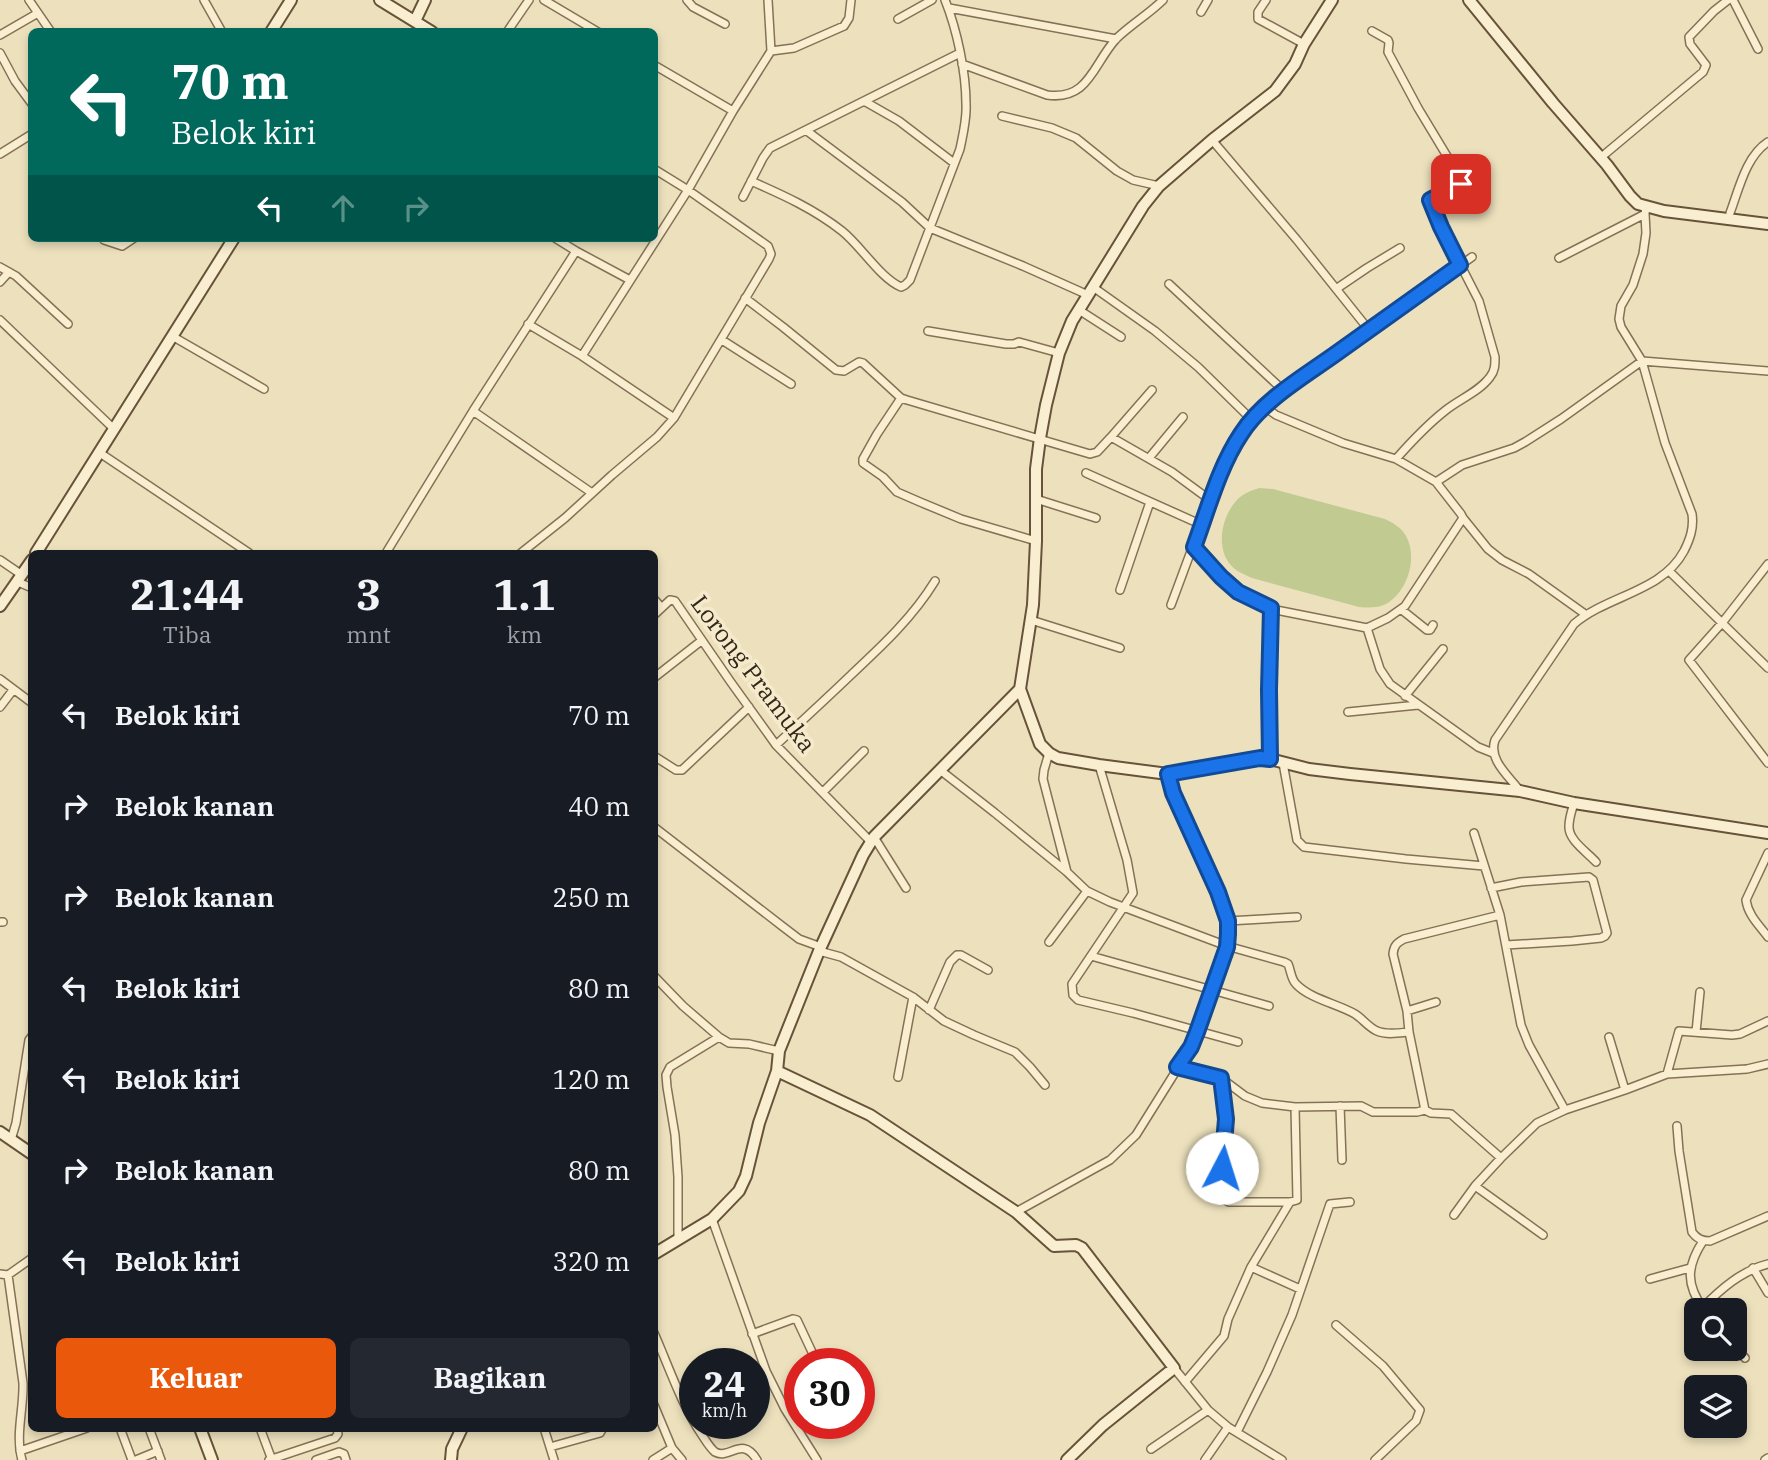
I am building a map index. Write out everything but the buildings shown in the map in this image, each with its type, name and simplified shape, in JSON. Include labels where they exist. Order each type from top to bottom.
[{"type":"street","points":[[29,0],[48,28]]},
{"type":"street","points":[[204,0],[220,28]]},
{"type":"street","points":[[274,28],[291,0]]},
{"type":"street","points":[[380,0],[426,28]]},
{"type":"street","points":[[415,21],[425,0]]},
{"type":"street","points":[[510,28],[529,0]]},
{"type":"street","points":[[544,0],[591,28]]},
{"type":"street","points":[[687,0],[693,7],[725,24]]},
{"type":"street","points":[[658,237],[771,51],[768,0]]},
{"type":"street","points":[[771,51],[794,48],[844,26],[849,18],[851,0]]},
{"type":"street","points":[[898,19],[932,0]]},
{"type":"street","points":[[751,181],[802,204],[842,231],[890,280],[901,287],[905,285],[910,280],[960,149],[967,106],[960,53],[945,0]]},
{"type":"street","points":[[962,64],[1047,94],[1070,94],[1086,82],[1116,39],[1163,0]]},
{"type":"street","points":[[1201,12],[1208,0]]},
{"type":"street","points":[[1266,0],[1258,12],[1258,19],[1304,44]]},
{"type":"street","points":[[1332,0],[1304,44],[1295,64],[1275,91],[1212,139],[1159,186],[1143,206],[1072,321],[1059,353],[1046,405],[1036,470],[1037,541],[1031,620],[1020,689],[1040,744],[1058,758],[1168,774],[1260,758],[1350,774],[1520,791],[1574,803],[1768,834]]},
{"type":"street","points":[[1469,0],[1608,160]]},
{"type":"street","points":[[1477,0],[1608,160],[1645,211],[1643,254],[1633,285],[1621,306],[1619,319],[1642,361],[1665,443],[1692,514],[1693,525],[1689,541],[1678,562],[1669,571],[1586,614],[1574,624],[1495,740],[1493,753],[1496,760],[1520,791]]},
{"type":"street","points":[[1608,160],[1703,72],[1706,65],[1690,44],[1689,37],[1728,0]]},
{"type":"street","points":[[1734,0],[1758,49]]},
{"type":"street","points":[[949,8],[1116,39]]},
{"type":"street","points":[[0,35],[38,13]]},
{"type":"street","points":[[1372,31],[1388,40],[1388,52],[1462,181],[1430,200],[1479,301],[1491,339],[1495,366],[1485,383],[1445,410],[1396,459]]},
{"type":"street","points":[[0,53],[28,99]]},
{"type":"street","points":[[743,197],[770,148],[960,53]]},
{"type":"street","points":[[658,67],[733,111]]},
{"type":"street","points":[[864,101],[899,121],[954,163]]},
{"type":"street","points":[[1002,116],[1052,128],[1076,138],[1117,171],[1133,180],[1159,186]]},
{"type":"street","points":[[807,131],[902,202],[930,228],[1090,291],[1155,331],[1198,367],[1252,420]]},
{"type":"street","points":[[0,154],[28,136]]},
{"type":"street","points":[[1212,139],[1369,330]]},
{"type":"street","points":[[1730,213],[1753,158],[1768,142]]},
{"type":"street","points":[[525,550],[657,437],[674,418],[769,259],[770,249],[658,171]]},
{"type":"street","points":[[1633,194],[1648,201],[1730,213],[1768,224]]},
{"type":"street","points":[[1559,258],[1645,211],[1768,218]]},
{"type":"street","points":[[110,242],[122,246],[128,242]]},
{"type":"street","points":[[38,550],[231,242]]},
{"type":"street","points":[[561,242],[630,280]]},
{"type":"street","points":[[582,356],[654,242]]},
{"type":"street","points":[[1336,289],[1400,248]]},
{"type":"street","points":[[388,550],[576,251]]},
{"type":"street","points":[[1171,605],[1210,500],[1236,442],[1252,420],[1284,391],[1472,257]]},
{"type":"street","points":[[0,267],[28,286],[68,324]]},
{"type":"street","points":[[0,282],[9,272]]},
{"type":"street","points":[[1169,284],[1284,391]]},
{"type":"street","points":[[745,298],[830,367],[840,372],[855,362],[863,363],[901,398],[1090,454],[1097,452],[1152,390]]},
{"type":"street","points":[[1079,310],[1121,337]]},
{"type":"street","points":[[0,320],[114,429]]},
{"type":"street","points":[[528,324],[582,356],[674,418]]},
{"type":"street","points":[[929,331],[1006,344],[1019,342],[1059,353]]},
{"type":"street","points":[[172,335],[264,389]]},
{"type":"street","points":[[722,340],[791,384]]},
{"type":"street","points":[[1436,482],[1462,465],[1525,442],[1642,361],[1768,370]]},
{"type":"street","points":[[901,398],[877,434],[863,463],[883,477],[897,492],[961,519],[1037,541]]},
{"type":"street","points":[[1265,407],[1276,415],[1343,443],[1396,459],[1436,482],[1488,549],[1586,614]]},
{"type":"street","points":[[473,411],[592,493]]},
{"type":"street","points":[[1149,458],[1184,417]]},
{"type":"street","points":[[1111,437],[1172,472],[1210,500]]},
{"type":"street","points":[[100,453],[245,550]]},
{"type":"street","points":[[1086,473],[1202,525]]},
{"type":"street","points":[[1036,499],[1096,519]]},
{"type":"street","points":[[1120,590],[1150,502]]},
{"type":"street","points":[[1194,547],[1238,592],[1271,608],[1367,628],[1402,610],[1463,518]]},
{"type":"street","points":[[0,560],[28,585]]},
{"type":"street","points":[[1768,564],[1689,660],[1765,752],[1768,763]]},
{"type":"street","points":[[0,606],[28,566]]},
{"type":"street","points":[[1669,571],[1768,668]]},
{"type":"street","points":[[776,745],[908,619],[935,581]]},
{"type":"street","name":"Lorong Pramuka","points":[[662,607],[670,600],[675,601],[776,745],[873,839],[905,888]]},
{"type":"street","points":[[658,603],[662,607],[658,611]]},
{"type":"street","points":[[1270,759],[1271,608]]},
{"type":"street","points":[[1402,610],[1427,630],[1433,625]]},
{"type":"street","points":[[1031,620],[1121,648]]},
{"type":"street","points":[[1367,628],[1385,678],[1405,696],[1483,750],[1493,753]]},
{"type":"street","points":[[658,675],[701,641]]},
{"type":"street","points":[[1405,696],[1443,649]]},
{"type":"street","points":[[0,679],[28,700]]},
{"type":"street","points":[[658,1252],[712,1219],[743,1184],[777,1071],[779,1051],[820,949],[873,839],[1020,689]]},
{"type":"street","points":[[0,707],[13,690]]},
{"type":"street","points":[[1348,712],[1419,705]]},
{"type":"street","points":[[658,759],[676,770],[682,769],[749,707]]},
{"type":"street","points":[[823,792],[864,751]]},
{"type":"street","points":[[1049,753],[1043,779],[1067,872]]},
{"type":"street","points":[[1283,763],[1297,840],[1304,847],[1484,866]]},
{"type":"street","points":[[1099,765],[1127,860],[1133,893],[1072,984],[1072,991],[1076,998],[1238,1042]]},
{"type":"street","points":[[940,770],[1087,891],[1227,947],[1284,962],[1288,964],[1297,985],[1307,992],[1354,1014],[1379,1032],[1409,1032]]},
{"type":"street","points":[[1016,1212],[1110,1160],[1136,1135],[1191,1047],[1227,947],[1228,921],[1218,892],[1173,793],[1168,774]]},
{"type":"street","points":[[1574,803],[1568,824],[1571,835],[1596,862]]},
{"type":"street","points":[[658,833],[799,939],[841,957],[912,997],[944,1021],[1015,1052],[1045,1085]]},
{"type":"street","points":[[1474,833],[1500,915],[1521,1025],[1564,1110]]},
{"type":"street","points":[[1768,853],[1746,900],[1752,917],[1768,937]]},
{"type":"street","points":[[1491,888],[1547,879],[1591,877],[1607,933],[1601,938],[1506,945]]},
{"type":"street","points":[[1049,942],[1087,891]]},
{"type":"street","points":[[1425,1110],[1393,948],[1404,939],[1500,915]]},
{"type":"street","points":[[1228,921],[1297,917]]},
{"type":"street","points":[[929,1010],[950,962],[957,955],[988,970]]},
{"type":"street","points":[[1091,956],[1269,1006]]},
{"type":"street","points":[[658,980],[683,1006],[729,1043],[749,1044],[779,1051]]},
{"type":"street","points":[[1696,1032],[1700,992]]},
{"type":"street","points":[[898,1077],[912,997]]},
{"type":"street","points":[[1407,1011],[1436,1002]]},
{"type":"street","points":[[1667,1074],[1678,1032],[1681,1030],[1732,1035],[1768,1021]]},
{"type":"street","points":[[678,1240],[678,1177],[667,1075],[670,1067],[719,1037]]},
{"type":"street","points":[[1609,1037],[1626,1090]]},
{"type":"street","points":[[11,1140],[28,1046]]},
{"type":"street","points":[[1454,1215],[1475,1185],[1537,1123],[1564,1110],[1667,1074],[1747,1069],[1768,1064]]},
{"type":"street","points":[[1177,1067],[1221,1078],[1245,1096],[1262,1103],[1295,1107],[1361,1106],[1373,1112],[1425,1110],[1451,1114],[1501,1158]]},
{"type":"street","points":[[777,1071],[870,1115],[1016,1212],[1054,1246],[1076,1245],[1082,1248],[1208,1410],[1228,1427],[1282,1460]]},
{"type":"street","points":[[1221,1078],[1226,1119],[1221,1197],[1229,1202],[1297,1200],[1295,1107]]},
{"type":"street","points":[[1340,1106],[1342,1160]]},
{"type":"street","points":[[1677,1126],[1692,1232],[1696,1237],[1710,1241],[1768,1216]]},
{"type":"street","points":[[0,1132],[28,1151]]},
{"type":"street","points":[[1475,1185],[1543,1236]]},
{"type":"street","points":[[1185,1382],[1224,1336],[1228,1319],[1251,1267],[1290,1202]]},
{"type":"street","points":[[1237,1432],[1292,1315],[1330,1203],[1350,1202]]},
{"type":"street","points":[[712,1219],[774,1391],[817,1460]]},
{"type":"street","points":[[1696,1298],[1690,1268],[1703,1241]]},
{"type":"street","points":[[28,1260],[4,1274],[28,1398],[20,1428],[21,1456],[78,1432]]},
{"type":"street","points":[[1713,1298],[1719,1290],[1753,1268],[1768,1264]]},
{"type":"street","points":[[1251,1267],[1300,1289]]},
{"type":"street","points":[[1650,1279],[1690,1268]]},
{"type":"street","points":[[1753,1268],[1768,1293]]},
{"type":"street","points":[[752,1334],[795,1320],[799,1322],[810,1348]]},
{"type":"street","points":[[1336,1325],[1383,1366],[1420,1410],[1416,1421],[1375,1460]]},
{"type":"street","points":[[658,1342],[689,1416],[712,1448],[718,1455],[724,1456],[741,1449],[746,1450],[757,1460]]},
{"type":"street","points":[[1068,1460],[1103,1425],[1174,1368]]},
{"type":"street","points":[[1151,1449],[1208,1410]]},
{"type":"street","points":[[658,1415],[672,1448],[682,1460]]},
{"type":"street","points":[[1205,1460],[1228,1427]]},
{"type":"street","points":[[122,1432],[134,1460],[158,1451]]},
{"type":"street","points":[[151,1432],[161,1460]]},
{"type":"street","points":[[202,1432],[212,1460]]},
{"type":"street","points":[[261,1432],[270,1460],[335,1438],[338,1432]]},
{"type":"street","points":[[451,1460],[452,1449],[460,1432]]},
{"type":"street","points":[[545,1432],[554,1460]]},
{"type":"street","points":[[550,1447],[601,1432]]},
{"type":"street","points":[[653,1460],[672,1448]]},
{"type":"street","points":[[316,1460],[339,1452],[344,1454],[346,1460]]},
{"type":"green space","points":[[1259,488],[1273,489],[1385,519],[1397,526],[1406,536],[1411,554],[1409,573],[1400,591],[1383,605],[1359,607],[1252,578],[1237,570],[1225,556],[1222,540],[1224,523],[1238,499]]},
{"type":"route","points":[[1222,1168],[1226,1119],[1221,1078],[1177,1067],[1191,1047],[1227,947],[1228,921],[1218,892],[1173,793],[1168,774],[1260,758],[1270,759],[1271,608],[1238,592],[1194,547],[1228,458],[1242,431],[1252,420],[1284,391],[1460,265],[1430,200],[1461,184]]}]
